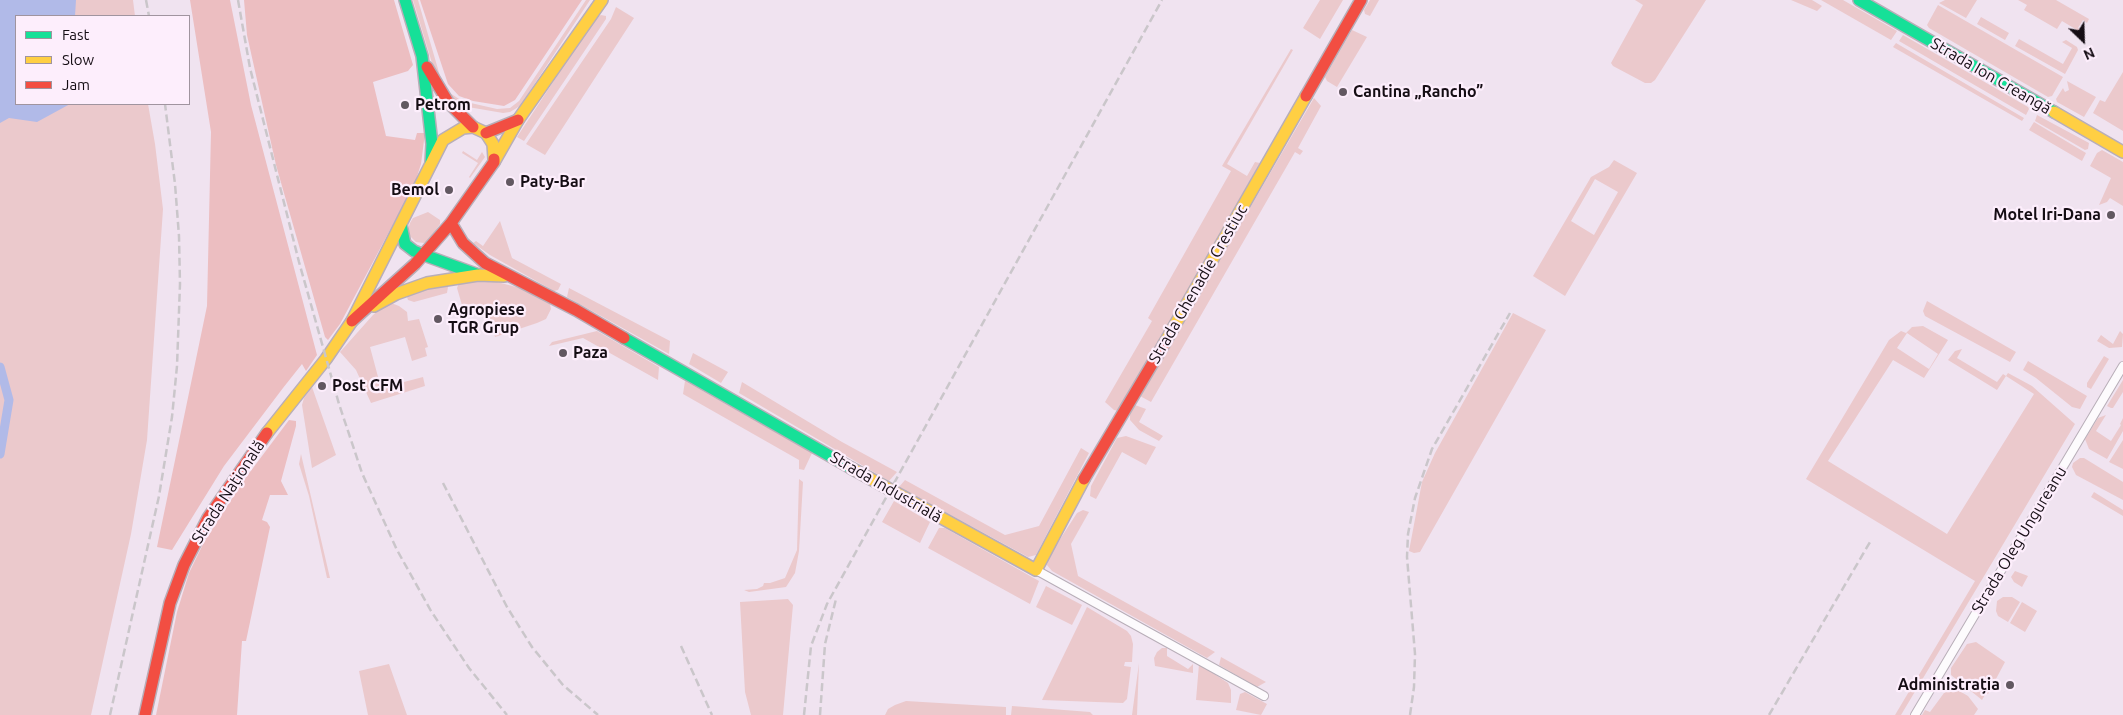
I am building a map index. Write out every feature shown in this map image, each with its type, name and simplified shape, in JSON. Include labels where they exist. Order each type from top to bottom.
[{"type":"street","name":"Strada Națională","points":[[405,0],[422,56],[432,78],[448,102],[473,127],[486,133]]},
{"type":"street","name":"Strada Națională","points":[[352,321],[424,255],[451,223],[494,162],[518,120],[602,0]]},
{"type":"street","name":"Strada Ghenadie Crestiuc","points":[[1036,570],[1088,472],[1134,396],[1361,0]]},
{"type":"street","name":"Strada Ion Creangă","points":[[1859,0],[2123,152]]},
{"type":"street","name":"Strada Națională","points":[[422,56],[432,144],[431,164]]},
{"type":"street","points":[[494,162],[493,144],[486,133],[518,120]]},
{"type":"street","name":"Strada Națională","points":[[145,715],[170,603],[195,542],[248,458],[326,359],[352,321],[443,140],[463,128],[473,127]]},
{"type":"street","name":"Strada Industrială","points":[[451,223],[463,242],[485,263],[576,310],[890,490],[1264,696]]},
{"type":"street","points":[[401,225],[406,244],[414,251],[424,255]]},
{"type":"street","name":"Strada Industrială","points":[[424,255],[478,275]]},
{"type":"street","name":"Strada Industrială","points":[[352,321],[382,300],[412,287],[478,275],[508,276]]},
{"type":"street","name":"Strada Oleg Ungureanu","points":[[1914,715],[2123,366]]},
{"type":"shaded area","points":[[0,0],[133,0],[135,15],[15,15],[15,105],[148,105],[163,209],[147,440],[131,534],[91,715],[0,715]]},
{"type":"shaded area","points":[[190,0],[230,0],[251,105],[317,355],[306,371],[302,364],[224,466],[172,550],[157,547],[207,306],[211,132]]},
{"type":"shaded area","points":[[244,0],[394,0],[413,65],[408,71],[373,82],[386,136],[415,140],[417,133],[425,133],[421,164],[415,183],[340,324],[328,340],[325,337],[276,165],[247,35]]},
{"type":"shaded area","points":[[413,0],[418,0],[440,76],[450,93],[462,101],[497,109],[510,108],[519,101],[586,0],[590,0],[520,106],[510,112],[503,113],[468,107],[453,101],[435,73]]},
{"type":"shaded area","points":[[420,0],[582,0],[515,100],[504,106],[473,101],[459,96],[448,84]]},
{"type":"shaded area","points":[[1320,0],[1343,0],[1320,39],[1303,28]]},
{"type":"shaded area","points":[[1370,0],[1379,0],[1370,16],[1365,14],[1364,10]]},
{"type":"shaded area","points":[[1635,0],[1706,0],[1655,80],[1651,83],[1645,83],[1613,66],[1611,63],[1643,5]]},
{"type":"shaded area","points":[[1791,0],[1812,0],[1822,6],[1817,11]]},
{"type":"shaded area","points":[[1821,0],[1843,0],[1897,31],[1891,40]]},
{"type":"shaded area","points":[[1945,0],[1977,0],[1966,18],[1939,3]]},
{"type":"shaded area","points":[[2018,0],[2056,0],[2089,19],[2087,23],[2083,20],[2078,28],[2083,31],[2082,33],[2062,21],[2057,29],[2024,10],[2027,5]]},
{"type":"shaded area","points":[[1938,5],[2063,77],[2052,96],[2048,97],[1929,28],[1927,25]]},
{"type":"shaded area","points":[[616,7],[634,18],[545,155],[526,144],[611,19]]},
{"type":"shaded area","points":[[601,15],[606,16],[606,19],[524,141],[517,137],[595,18]]},
{"type":"shaded area","points":[[1981,17],[2009,33],[2005,40],[1977,24]]},
{"type":"shaded area","points":[[1352,30],[1367,37],[1337,87],[1327,81],[1325,77]]},
{"type":"shaded area","points":[[1903,35],[2028,107],[2026,115],[1899,41]]},
{"type":"shaded area","points":[[2019,39],[2063,64],[2072,48],[2062,42],[2066,40],[2077,47],[2078,50],[2065,74],[2015,46]]},
{"type":"shaded area","points":[[1896,43],[2024,118],[2022,121],[1893,47]]},
{"type":"shaded area","points":[[1291,49],[1293,50],[1227,164],[1247,176],[1255,162],[1260,163],[1119,411],[1114,410],[1105,402],[1152,321],[1148,318],[1231,171],[1222,166]]},
{"type":"shaded area","points":[[2123,72],[2123,131],[2093,113],[2100,100],[2105,102]]},
{"type":"shaded area","points":[[2067,81],[2096,97],[2084,117],[2057,102],[2056,99],[2063,88],[2065,92],[2069,90]]},
{"type":"shaded area","points":[[1314,98],[1321,106],[1298,148],[1303,151],[1300,155],[1295,152],[1151,402],[1140,396]]},
{"type":"shaded area","points":[[2037,115],[2089,143],[2088,149],[2085,150],[2035,121]]},
{"type":"shaded area","points":[[2034,122],[2086,153],[2082,161],[2029,130]]},
{"type":"shaded area","points":[[2102,150],[2123,162],[2123,206],[2110,198],[2107,202],[2099,205],[2111,178],[2090,166],[2097,153]]},
{"type":"shaded area","points":[[463,151],[477,160],[482,152],[485,157],[470,178],[478,163],[462,153]]},
{"type":"shaded area","points":[[1614,160],[1637,173],[1565,296],[1533,276],[1591,177],[1609,167]],"holes":[[[1595,179],[1618,192],[1594,235],[1571,221]]]},
{"type":"shaded area","points":[[428,212],[440,220],[440,224],[428,241],[424,243],[416,242],[409,235],[410,223],[413,218]]},
{"type":"shaded area","points":[[500,221],[512,258],[561,284],[558,290],[554,291],[490,255],[473,243],[476,241],[483,246]]},
{"type":"shaded area","points":[[477,281],[497,282],[520,288],[539,296],[550,304],[551,309],[546,319],[495,337],[486,306],[464,312],[457,288],[459,283]]},
{"type":"shaded area","points":[[444,285],[448,287],[447,293],[414,302],[408,300],[407,297],[419,290]]},
{"type":"shaded area","points":[[569,288],[670,341],[669,354],[567,297]]},
{"type":"shaded area","points":[[1927,301],[2016,352],[2010,362],[1925,316],[1923,311]]},
{"type":"shaded area","points":[[391,303],[407,312],[408,321],[419,319],[428,347],[425,348],[427,356],[412,361],[405,337],[370,347],[381,388],[423,377],[425,386],[371,403],[356,370],[340,352],[373,315],[386,304]]},
{"type":"shaded area","points":[[1513,313],[1546,330],[1420,552],[1414,553],[1409,551],[1422,482],[1435,453]]},
{"type":"shaded area","points":[[1923,326],[1948,340],[1924,378],[1893,360],[1828,461],[1947,534],[2034,394],[2006,376],[2008,373],[2032,386],[2075,424],[1901,715],[1895,715],[1975,581],[1806,479],[1889,340],[1901,331],[1906,333],[1912,327]],"holes":[[[1907,333],[1938,354],[1929,369],[1897,348]]]},
{"type":"shaded area","points":[[597,331],[659,367],[658,380],[583,338],[549,346],[552,342]]},
{"type":"shaded area","points":[[2120,331],[2123,334],[2122,347],[2109,348],[2097,341],[2101,335],[2113,344]]},
{"type":"shaded area","points":[[1962,349],[1957,358],[1997,382],[2003,374],[2006,376],[1997,390],[1948,360],[1955,351]]},
{"type":"shaded area","points":[[693,353],[728,372],[721,383],[689,364]]},
{"type":"shaded area","points":[[2104,356],[2109,359],[2091,389],[2087,387],[2087,383]]},
{"type":"shaded area","points":[[2028,361],[2087,396],[2080,409],[2072,407],[2023,370]]},
{"type":"shaded area","points":[[2123,380],[2123,392],[2113,408],[2107,406]]},
{"type":"shaded area","points":[[685,381],[812,453],[804,470],[799,469],[799,460],[683,394]]},
{"type":"shaded area","points":[[742,382],[842,442],[897,472],[889,481],[739,393]]},
{"type":"shaded area","points":[[312,387],[336,455],[312,468],[302,405],[304,398]]},
{"type":"shaded area","points":[[1135,405],[1146,409],[1139,422],[1163,436],[1159,441],[1139,430],[1130,420],[1130,413]]},
{"type":"shaded area","points":[[2106,415],[2096,431],[2111,441],[2123,418],[2123,431],[2107,459],[2089,449],[2085,439],[2098,418]]},
{"type":"shaded area","points":[[289,420],[296,421],[296,426],[281,481],[288,495],[270,495],[262,520],[267,522],[270,527],[246,641],[242,641],[237,715],[156,715],[177,612],[189,573],[204,542],[244,480]]},
{"type":"shaded area","points":[[1126,436],[1156,447],[1146,465],[1122,452],[1096,499],[1090,496],[1091,486],[1117,438]]},
{"type":"shaded area","points":[[2123,440],[2123,469],[2109,462]]},
{"type":"shaded area","points":[[1081,448],[1089,453],[1036,555],[1028,557],[899,487],[905,480],[1005,535],[1039,526]]},
{"type":"shaded area","points":[[301,454],[330,578],[327,578],[309,496],[299,464]]},
{"type":"shaded area","points":[[2080,458],[2084,458],[2123,482],[2123,500],[2076,475],[2072,467],[2073,463]]},
{"type":"shaded area","points":[[799,479],[803,482],[799,551],[795,573],[786,587],[749,592],[744,590],[757,589],[763,586],[764,583],[785,578],[797,550]]},
{"type":"shaded area","points":[[2094,492],[2123,510],[2123,516],[2091,497]]},
{"type":"shaded area","points":[[894,501],[930,522],[920,543],[882,522]]},
{"type":"shaded area","points":[[1083,510],[1089,512],[1071,544],[1078,576],[1215,652],[1207,658],[1052,571],[1047,565],[1048,558],[1077,513]]},
{"type":"shaded area","points":[[939,528],[945,528],[1039,581],[1030,604],[928,548]]},
{"type":"shaded area","points":[[2015,571],[2028,576],[2022,587],[2014,582],[2011,577]]},
{"type":"shaded area","points":[[1046,586],[1082,605],[1072,625],[1036,607]]},
{"type":"shaded area","points":[[2003,597],[2012,597],[2020,602],[2008,622],[1998,616],[1996,611],[1997,601]]},
{"type":"shaded area","points":[[788,599],[793,605],[783,715],[751,715],[745,692],[740,602]]},
{"type":"shaded area","points":[[2022,602],[2037,611],[2025,632],[2010,623]]},
{"type":"shaded area","points":[[1087,607],[1127,631],[1131,636],[1133,644],[1132,662],[1125,662],[1124,666],[1131,667],[1127,699],[1123,703],[1042,700]]},
{"type":"shaded area","points":[[1976,642],[2005,662],[1988,694],[1986,693],[1982,700],[1951,675],[1951,668],[1967,644]]},
{"type":"shaded area","points":[[1162,648],[1167,648],[1167,656],[1188,669],[1193,664],[1193,673],[1155,666],[1154,658]]},
{"type":"shaded area","points":[[1221,657],[1266,682],[1257,687],[1219,665]]},
{"type":"shaded area","points":[[1139,663],[1137,715],[1132,715]]},
{"type":"shaded area","points":[[389,664],[407,715],[368,715],[359,671]]},
{"type":"shaded area","points":[[1199,664],[1228,683],[1231,690],[1231,703],[1196,700]]},
{"type":"shaded area","points":[[1956,689],[1968,696],[1978,709],[1974,715],[1922,715],[1925,710],[1930,712],[1944,693]]},
{"type":"shaded area","points":[[1245,692],[1267,704],[1261,715],[1236,710],[1240,694]]},
{"type":"shaded area","points":[[906,701],[1006,707],[1006,715],[885,715],[888,709]]},
{"type":"shaded area","points":[[1012,706],[1090,712],[1093,715],[1011,715]]},
{"type":"water","points":[[0,0],[76,0],[75,15],[15,15],[15,105],[68,105],[37,122],[9,118],[0,123]]},
{"type":"waterway","points":[[0,367],[9,400],[0,454]]},
{"type":"railway","points":[[146,0],[149,15]]},
{"type":"railway","points":[[238,0],[250,68],[299,262],[339,404],[362,473],[397,550],[431,611],[469,668],[507,715]]},
{"type":"railway","points":[[804,715],[811,646],[827,604],[1162,0]]},
{"type":"railway","points":[[110,715],[159,496],[172,417],[177,366],[180,284],[179,236],[165,105]]},
{"type":"railway","points":[[1410,715],[1414,687],[1415,654],[1407,557],[1408,534],[1415,498],[1432,449],[1510,313]]},
{"type":"railway","points":[[443,483],[507,607],[532,647],[563,685],[598,715]]},
{"type":"railway","points":[[1769,715],[1870,542]]},
{"type":"railway","points":[[820,715],[825,644],[836,599]]},
{"type":"railway","points":[[681,646],[712,715]]},
{"type":"traffic: fast","points":[[405,0],[422,56],[432,144],[431,163]]},
{"type":"traffic: fast","points":[[1859,0],[2054,112]]},
{"type":"traffic: fast","points":[[401,225],[405,244],[414,251],[424,255]]},
{"type":"traffic: fast","points":[[424,255],[476,274]]},
{"type":"traffic: fast","points":[[624,338],[851,468]]},
{"type":"traffic: slow","points":[[494,162],[518,120],[602,0]]},
{"type":"traffic: slow","points":[[1164,344],[1306,96]]},
{"type":"traffic: slow","points":[[2054,112],[2123,152]]},
{"type":"traffic: slow","points":[[267,433],[326,359],[352,321],[443,140],[463,128],[473,127],[486,133],[493,144],[494,159]]},
{"type":"traffic: slow","points":[[374,306],[396,294],[427,283],[478,275],[504,276]]},
{"type":"traffic: slow","points":[[851,468],[1036,570],[1084,479]]},
{"type":"traffic: jam","points":[[1306,96],[1361,0]]},
{"type":"traffic: jam","points":[[427,67],[448,102],[473,127]]},
{"type":"traffic: jam","points":[[486,133],[518,120]]},
{"type":"traffic: jam","points":[[352,321],[415,264],[451,223],[494,162],[494,159]]},
{"type":"traffic: jam","points":[[451,223],[463,243],[485,263],[576,310],[624,338]]},
{"type":"traffic: jam","points":[[1084,479],[1164,344]]},
{"type":"traffic: jam","points":[[145,715],[170,603],[184,565],[208,518],[267,433]]},
{"type":"place","name":"Cantina „Rancho”","points":[[1343,92]]},
{"type":"place","name":"Petrom","points":[[405,105]]},
{"type":"place","name":"Paty-Bar","points":[[510,182]]},
{"type":"place","name":"Bemol","points":[[449,190]]},
{"type":"place","name":"Motel Iri-Dana","points":[[2111,215]]},
{"type":"place","name":"Agropiese TGR Grup","points":[[438,319]]},
{"type":"place","name":"Paza","points":[[563,353]]},
{"type":"place","name":"Post CFM","points":[[322,386]]},
{"type":"place","name":"Administrația","points":[[2010,685]]}]
